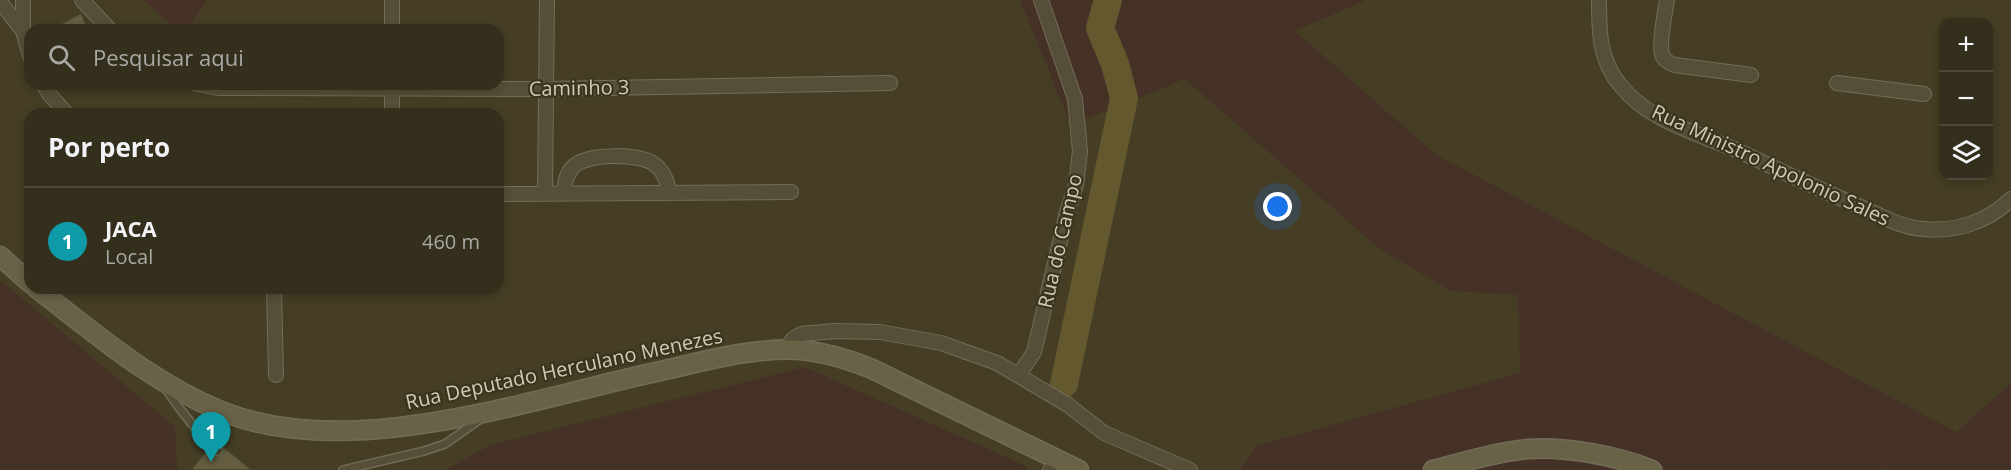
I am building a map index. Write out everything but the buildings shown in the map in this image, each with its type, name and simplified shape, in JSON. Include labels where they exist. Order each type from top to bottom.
[{"type":"main road","points":[[0,256],[24,278]]},
{"type":"main road","name":"Rua Deputado Herculano Menezes","points":[[44,294],[136,364],[188,396],[222,411],[283,428],[318,431],[388,429],[490,411],[704,361],[785,350],[841,357],[870,368],[1064,467]]},
{"type":"main road","points":[[1433,470],[1530,449],[1576,452],[1636,464],[1652,470]]},
{"type":"street","points":[[23,0],[24,35]]},
{"type":"street","points":[[82,0],[104,24]]},
{"type":"street","points":[[392,0],[392,24]]},
{"type":"street","points":[[545,193],[547,0]]},
{"type":"street","name":"Rua do Campo","points":[[1019,375],[1034,352],[1067,212],[1076,185],[1080,151],[1075,99],[1041,0]]},
{"type":"street","name":"Rua Ministro Apolonio Sales","points":[[1599,0],[1601,48],[1613,75],[1621,87],[1638,102],[1668,122],[1741,152],[1823,192],[1910,227],[1944,230],[1962,227],[1998,212],[2011,199]]},
{"type":"street","points":[[1667,0],[1662,47],[1664,59],[1675,65],[1751,75]]},
{"type":"street","points":[[0,2],[23,31]]},
{"type":"street","name":"Caminho 3","points":[[504,88],[890,83]]},
{"type":"street","points":[[1837,83],[1924,94]]},
{"type":"street","points":[[47,90],[62,108]]},
{"type":"street","points":[[392,90],[392,108]]},
{"type":"street","points":[[564,193],[568,173],[573,166],[582,161],[592,158],[635,157],[645,159],[660,169],[669,193]]},
{"type":"street","points":[[504,194],[791,192]]},
{"type":"street","points":[[274,294],[276,375]]},
{"type":"street","points":[[785,350],[793,339],[801,334],[836,331],[880,332],[941,343],[997,363],[1068,405],[1104,433],[1190,470]]},
{"type":"lane","points":[[160,379],[180,411],[197,432],[225,457]]},
{"type":"lane","points":[[343,470],[424,452],[444,444],[470,428],[490,411]]},
{"type":"shaded area","points":[[144,0],[207,0],[190,24],[170,24]]},
{"type":"shaded area","points":[[1020,0],[1366,0],[1295,31],[1435,154],[1956,432],[2011,383],[2011,470],[1890,470],[1885,468],[1883,470],[1240,470],[1256,446],[1520,373],[1518,295],[1452,291],[1381,250],[1185,79],[1071,125]]},
{"type":"shaded area","points":[[0,280],[175,427],[177,470],[0,470]]},
{"type":"shaded area","points":[[805,367],[1026,466],[1027,470],[446,470],[490,445]]},
{"type":"waterway","points":[[1064,384],[1124,98],[1115,64],[1100,28],[1108,0]]},
{"type":"place","name":"JACA","points":[[211,462]]}]
